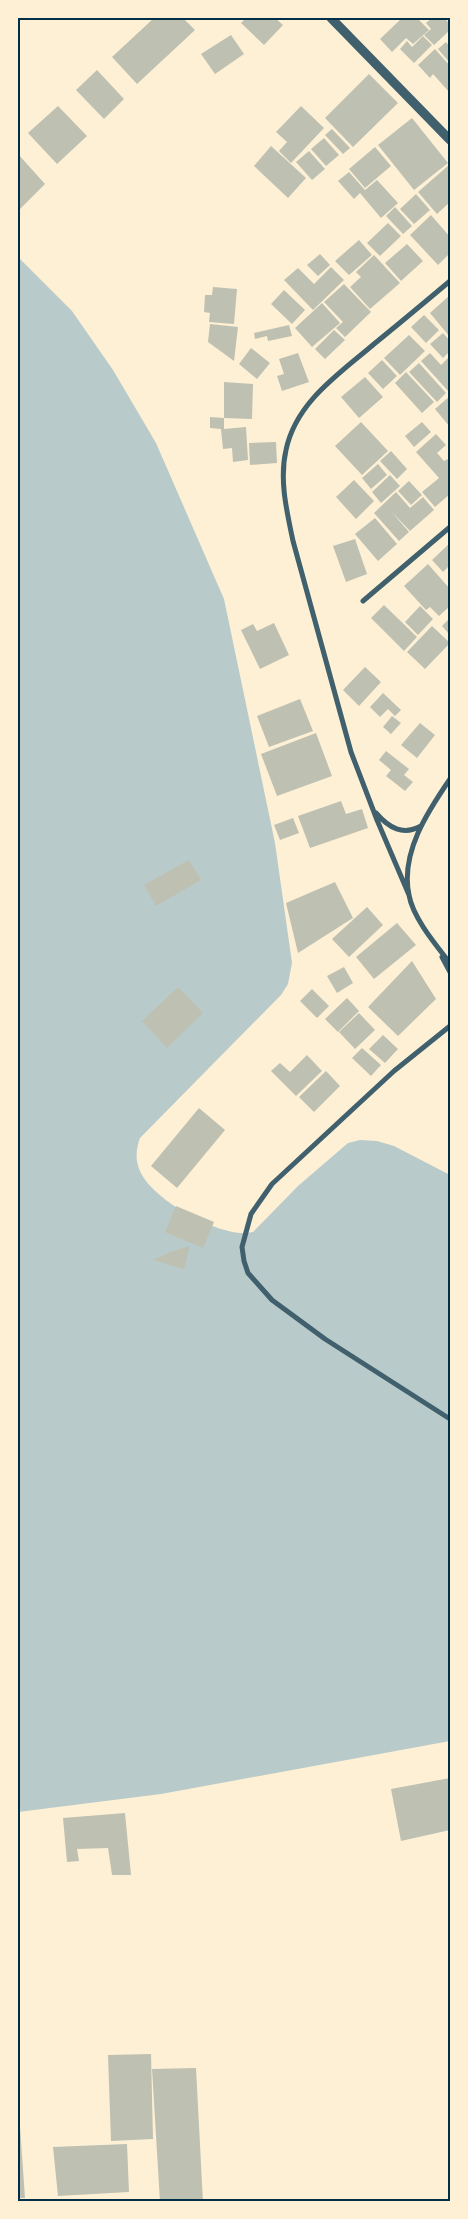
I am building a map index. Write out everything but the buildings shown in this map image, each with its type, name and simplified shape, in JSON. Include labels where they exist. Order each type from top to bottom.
[{"type":"street","points":[[331,18],[450,140]]},
{"type":"street","points":[[450,281],[314,396],[296,421],[285,451],[284,489],[293,541],[351,752],[371,807],[409,895],[450,972]]},
{"type":"street","points":[[363,601],[450,527]]},
{"type":"street","points":[[409,895],[408,872],[414,844],[421,826],[450,778]]},
{"type":"street","points":[[371,807],[382,820],[394,829],[406,832],[421,826]]},
{"type":"street","points":[[431,938],[450,963]]},
{"type":"street","points":[[450,1022],[448,1028],[394,1071],[272,1184],[251,1214],[242,1247],[248,1273],[272,1300],[326,1339],[450,1419]]},
{"type":"shaded area","points":[[18,257],[72,311],[113,370],[156,443],[224,599],[275,843],[292,963],[288,984],[281,995],[140,1138],[137,1163],[140,1171],[158,1194],[173,1205],[207,1224],[240,1233],[253,1232],[298,1186],[348,1143],[360,1140],[377,1141],[394,1146],[450,1175],[450,1741],[161,1794],[18,1812]]}]
